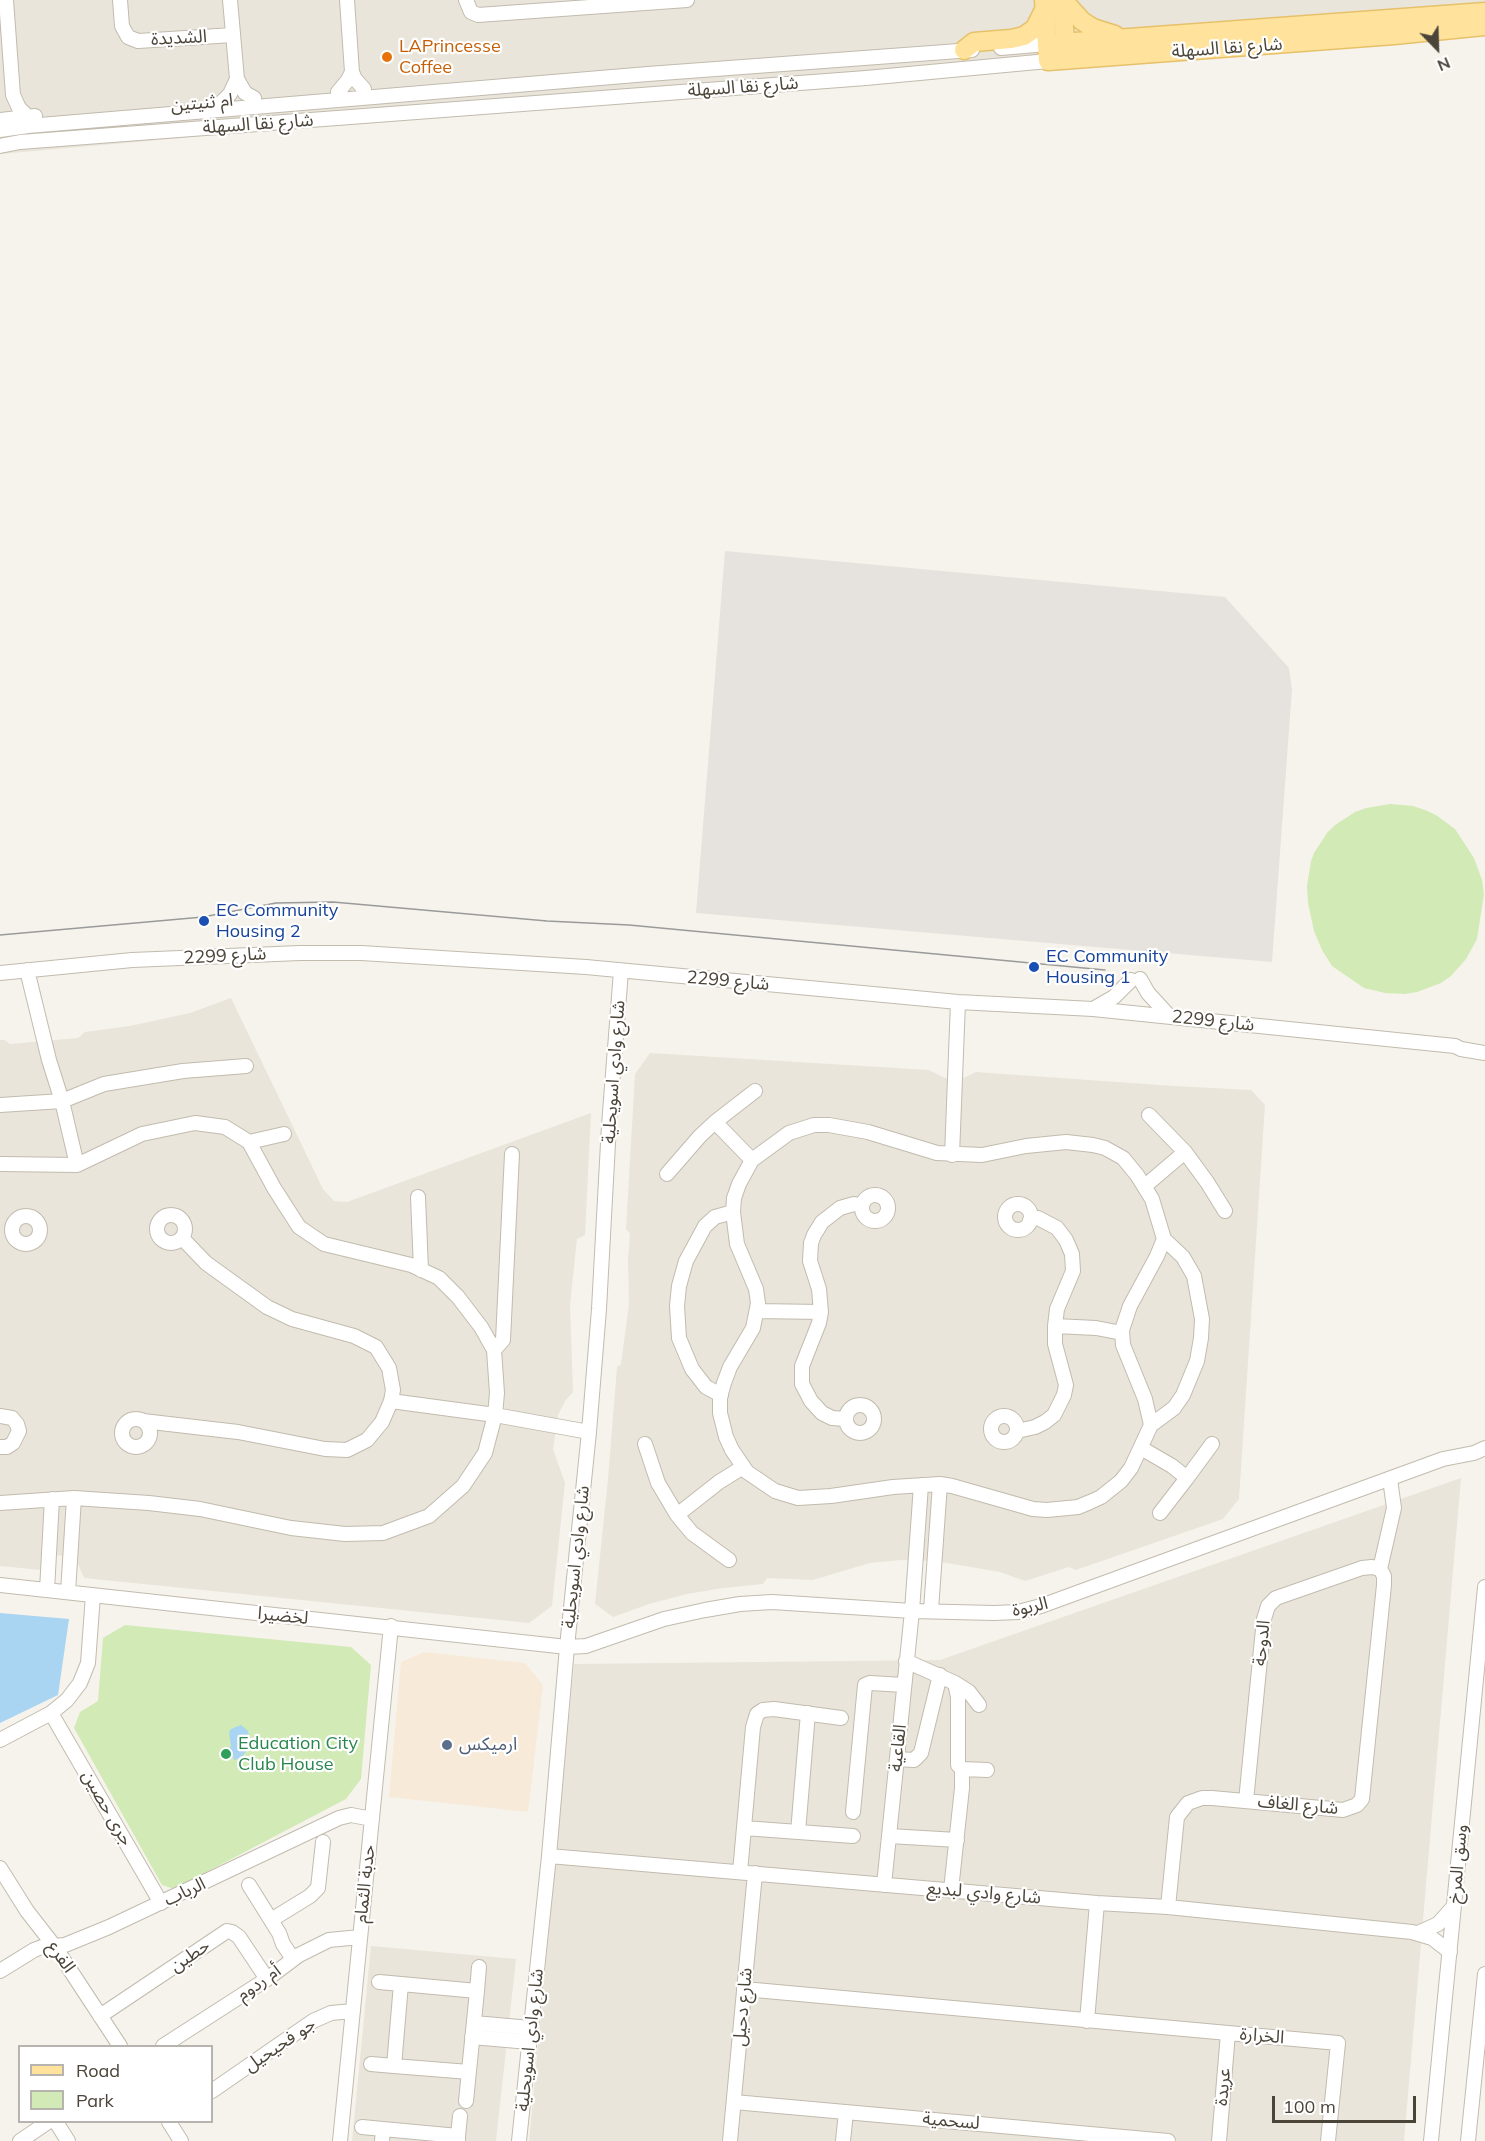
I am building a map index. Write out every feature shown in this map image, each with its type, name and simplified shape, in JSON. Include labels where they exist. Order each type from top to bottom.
[{"type":"main road","points":[[1063,0],[1071,11],[1093,28],[1105,33],[1131,37]]},
{"type":"main road","points":[[1063,0],[1066,51]]},
{"type":"main road","points":[[963,50],[974,42],[1023,36],[1035,28],[1044,5]]},
{"type":"main road","points":[[1044,5],[1047,53]]},
{"type":"main road","name":"شارع نقا السهلة","points":[[1066,51],[1131,37],[1485,12]]},
{"type":"main road","name":"شارع نقا السهلة","points":[[1047,53],[1394,35],[1485,26]]},
{"type":"street","points":[[6,0],[4,49],[13,95],[19,108],[28,117]]},
{"type":"street","name":"الشديدة","points":[[120,0],[122,26],[128,37],[138,40],[233,35]]},
{"type":"street","points":[[230,0],[237,79],[245,93],[254,98]]},
{"type":"street","points":[[347,0],[352,72],[364,89]]},
{"type":"street","points":[[466,0],[471,12],[478,15],[561,5],[687,0]]},
{"type":"street","name":"شارع نقا السهلة","points":[[1,123],[28,126],[963,50],[1047,53]]},
{"type":"street","name":"شارع نقا السهلة","points":[[0,146],[20,142],[866,78],[1047,53]]},
{"type":"street","points":[[338,92],[352,72]]},
{"type":"street","points":[[222,102],[230,94],[237,79]]},
{"type":"street","name":"ام ثنيتين","points":[[1,123],[28,117],[364,89],[393,91],[404,95]]},
{"type":"street","points":[[1,123],[10,108],[13,95]]},
{"type":"street","name":"شارع 2299","points":[[0,973],[132,960],[320,953],[482,960],[958,1002],[1093,1009],[1455,1046],[1485,1053]]},
{"type":"street","points":[[27,970],[77,1165]]},
{"type":"street","name":"شارع وادي اسويحلية","points":[[519,2141],[549,1856],[589,1432],[600,1300],[609,1125],[621,971]]},
{"type":"street","points":[[1093,1009],[1114,997],[1135,980],[1170,1017]]},
{"type":"street","points":[[952,1155],[958,1002]]},
{"type":"street","name":"شارع 2299","points":[[1455,1046],[1460,1044],[1485,1045]]},
{"type":"street","points":[[0,1105],[62,1101],[104,1084],[183,1071],[246,1066]]},
{"type":"street","points":[[667,1174],[700,1136],[755,1091]]},
{"type":"street","points":[[1149,1115],[1185,1152],[1208,1182],[1225,1210]]},
{"type":"street","points":[[715,1122],[752,1160]]},
{"type":"street","points":[[0,1164],[77,1165],[142,1134],[195,1123],[225,1127],[249,1142],[299,1227],[324,1244],[411,1265],[440,1278],[481,1327],[494,1350],[497,1393],[495,1416],[485,1453],[463,1486],[429,1516],[383,1533],[345,1534],[291,1528],[200,1509],[149,1503],[74,1498],[0,1503]]},
{"type":"street","points":[[814,1125],[829,1125],[868,1132],[937,1154],[952,1155],[982,1155],[1026,1146],[1066,1142],[1105,1148],[1123,1158],[1145,1186],[1157,1210],[1164,1239],[1183,1257],[1194,1276],[1202,1319],[1197,1361],[1183,1395],[1174,1408],[1151,1425],[1131,1468],[1120,1481],[1101,1497],[1078,1508],[1033,1509],[940,1484],[798,1498],[775,1491],[755,1479],[743,1467],[732,1450],[720,1413],[721,1395],[730,1367],[753,1328],[757,1311],[756,1289],[737,1244],[733,1212],[739,1184],[752,1160],[789,1133],[814,1125]]},
{"type":"street","points":[[249,1142],[284,1134]]},
{"type":"street","points":[[1145,1186],[1185,1152]]},
{"type":"street","points":[[494,1350],[503,1340],[512,1154]]},
{"type":"street","points":[[418,1197],[422,1270]]},
{"type":"street","points":[[846,1419],[832,1418],[822,1413],[811,1401],[802,1384],[802,1366],[821,1312],[819,1289],[810,1261],[811,1243],[822,1222],[840,1208],[854,1204],[862,1206]]},
{"type":"street","points":[[721,1395],[700,1382],[692,1369],[680,1338],[677,1306],[679,1286],[686,1261],[705,1226],[715,1218],[733,1212]]},
{"type":"street","points":[[1017,1431],[1035,1427],[1054,1414],[1065,1395],[1066,1385],[1055,1344],[1055,1326],[1057,1310],[1073,1271],[1072,1254],[1057,1228],[1038,1218],[1030,1220]]},
{"type":"street","points":[[0,1241],[14,1236]]},
{"type":"street","points":[[146,1427],[166,1424],[238,1432],[325,1449],[347,1450],[368,1440],[382,1422],[391,1401],[393,1390],[390,1368],[376,1347],[354,1335],[292,1319],[267,1307],[206,1263],[182,1238]]},
{"type":"street","points":[[1151,1425],[1144,1399],[1123,1345],[1122,1333],[1130,1306],[1164,1239]]},
{"type":"street","points":[[757,1311],[821,1312]]},
{"type":"street","points":[[1055,1326],[1096,1328],[1122,1333]]},
{"type":"street","points":[[391,1401],[589,1432]]},
{"type":"street","points":[[0,1416],[12,1418],[19,1431],[13,1443],[8,1447],[0,1447]]},
{"type":"street","points":[[645,1444],[658,1483],[677,1515],[692,1533],[729,1560]]},
{"type":"street","points":[[1160,1513],[1212,1444]]},
{"type":"street","points":[[1141,1448],[1172,1466],[1186,1478]]},
{"type":"street","name":"الربوة","points":[[567,1647],[586,1646],[664,1619],[740,1604],[772,1602],[912,1611],[1018,1612],[1041,1606],[1443,1459],[1481,1453]]},
{"type":"street","points":[[677,1515],[719,1482],[743,1467]]},
{"type":"street","points":[[1382,1572],[1394,1508],[1390,1479]]},
{"type":"street","points":[[931,1610],[940,1484]]},
{"type":"street","name":"القاعية","points":[[884,1885],[912,1611],[921,1485]]},
{"type":"street","points":[[68,1592],[74,1498]]},
{"type":"street","points":[[47,1590],[52,1499]]},
{"type":"street","points":[[50,1562],[62,1557],[69,1563]]},
{"type":"street","points":[[915,1568],[923,1564],[934,1570]]},
{"type":"street","name":"الدوحة","points":[[1246,1801],[1263,1625],[1268,1606],[1276,1598],[1367,1566],[1382,1572]]},
{"type":"street","name":"شارع الغاف","points":[[1168,1907],[1177,1817],[1188,1803],[1202,1798],[1343,1810],[1357,1805],[1362,1798],[1383,1597],[1382,1572]]},
{"type":"street","name":"لخضيرا","points":[[0,1585],[567,1647]]},
{"type":"street","name":"وسق المرخ","points":[[1431,2141],[1485,1587]]},
{"type":"street","points":[[0,1740],[51,1713],[73,1693],[88,1663],[93,1595]]},
{"type":"street","name":"حدبة الثمام","points":[[340,2141],[391,1626]]},
{"type":"street","points":[[906,1661],[955,1683],[969,1692],[979,1705]]},
{"type":"street","points":[[897,1759],[914,1760],[921,1753],[940,1675]]},
{"type":"street","points":[[853,1812],[865,1685],[870,1683],[904,1684]]},
{"type":"street","points":[[951,1890],[962,1788],[962,1769],[957,1763],[958,1697],[955,1683]]},
{"type":"street","points":[[740,1872],[753,1726],[757,1714],[763,1710],[774,1709],[841,1718]]},
{"type":"street","name":"جرى حصين","points":[[51,1713],[161,1903]]},
{"type":"street","points":[[798,1832],[808,1713]]},
{"type":"street","points":[[962,1769],[987,1770]]},
{"type":"street","name":"الرباب","points":[[0,1971],[34,1950],[65,1945],[109,1927],[339,1818],[351,1815],[372,1819]]},
{"type":"street","points":[[744,1828],[853,1836]]},
{"type":"street","points":[[889,1836],[957,1840]]},
{"type":"street","points":[[271,1920],[310,1896],[318,1888],[323,1842]]},
{"type":"street","name":"شارع وادي لبديع","points":[[549,1856],[1097,1903],[1168,1907],[1418,1933],[1432,1938],[1450,1952]]},
{"type":"street","name":"الفرع","points":[[0,1868],[119,2045]]},
{"type":"street","name":"شارع دحيل","points":[[730,2141],[755,1873]]},
{"type":"street","points":[[249,1885],[296,1957]]},
{"type":"street","points":[[1087,2021],[1097,1903]]},
{"type":"street","points":[[1418,1933],[1438,1924],[1454,1906]]},
{"type":"street","name":"حطين","points":[[100,2016],[227,1931],[239,1937],[267,1979]]},
{"type":"street","name":"أم ردوم","points":[[166,2045],[267,1979],[296,1957],[329,1940],[360,1937]]},
{"type":"street","points":[[466,2101],[479,1967]]},
{"type":"street","points":[[1468,2141],[1485,1974]]},
{"type":"street","points":[[380,1982],[477,1991]]},
{"type":"street","points":[[394,2066],[401,1984]]},
{"type":"street","name":"الخرارة","points":[[744,1989],[1338,2043],[1328,2141]]},
{"type":"street","name":"جو فحيحيل","points":[[213,2090],[323,2016],[340,2011],[353,2011]]},
{"type":"street","points":[[473,2030],[530,2035]]},
{"type":"street","name":"عريدة","points":[[1219,2141],[1228,2034]]},
{"type":"street","points":[[371,2064],[469,2073]]},
{"type":"street","name":"لسحمية","points":[[734,2102],[1168,2141]]},
{"type":"street","points":[[843,2141],[846,2112]]},
{"type":"street","points":[[362,2127],[383,2135],[458,2139],[460,2116]]},
{"type":"street","points":[[20,2141],[45,2123]]},
{"type":"street","points":[[57,2123],[68,2141]]},
{"type":"street","points":[[170,2123],[181,2141]]},
{"type":"shaded area","points":[[0,0],[1485,0],[1485,23],[0,154]]},
{"type":"shaded area","points":[[725,551],[1225,597],[1289,668],[1292,689],[1272,962],[696,913]]},
{"type":"shaded area","points":[[231,998],[323,1189],[334,1201],[347,1202],[591,1113],[585,1235],[577,1239],[570,1305],[573,1392],[558,1415],[553,1449],[565,1483],[552,1606],[529,1623],[84,1578],[75,1557],[70,1556],[50,1555],[45,1558],[41,1570],[0,1566],[0,1040],[5,1040],[10,1044],[78,1038],[85,1032],[130,1026],[190,1013]]},
{"type":"shaded area","points":[[650,1053],[929,1070],[945,1078],[961,1079],[976,1072],[1251,1090],[1265,1105],[1239,1499],[1223,1519],[1076,1570],[1069,1567],[1025,1581],[1000,1572],[935,1561],[901,1560],[870,1563],[813,1580],[767,1578],[763,1584],[687,1594],[613,1617],[595,1604],[617,1367],[621,1364],[629,1304],[630,1234],[626,1229],[635,1074]]},
{"type":"shaded area","points":[[1461,1478],[1404,2141],[529,2141],[574,1664],[940,1660]]},
{"type":"shaded area","points":[[424,1652],[525,1663],[543,1685],[528,1812],[389,1797],[401,1662]]},
{"type":"shaded area","points":[[371,1946],[516,1959],[496,2141],[352,2141]]},
{"type":"green space","points":[[1390,804],[1413,806],[1425,810],[1455,829],[1474,858],[1482,880],[1484,894],[1477,939],[1466,959],[1451,976],[1441,983],[1405,994],[1385,993],[1364,988],[1332,966],[1314,931],[1308,903],[1307,886],[1311,861],[1327,833],[1355,812]]},
{"type":"green space","name":"Education City Club House","points":[[125,1625],[351,1647],[371,1665],[361,1779],[346,1799],[174,1889],[162,1885],[74,1728],[80,1712],[98,1701],[103,1638]]},
{"type":"water","points":[[0,1613],[69,1619],[58,1695],[0,1723]]},
{"type":"water","points":[[241,1725],[248,1731],[249,1736],[245,1745],[248,1749],[241,1758],[234,1760],[231,1751],[228,1750],[231,1746],[229,1732]]},
{"type":"tram line","points":[[0,935],[203,917],[276,903],[333,902],[547,921],[629,925],[1105,970]]},
{"type":"place","name":"LAPrincesse Coffee","points":[[387,57]]},
{"type":"place","name":"EC Community Housing 2","points":[[204,921]]},
{"type":"place","name":"EC Community Housing 1","points":[[1034,967]]},
{"type":"place","name":"ارميكس","points":[[447,1745]]},
{"type":"place","name":"Education City Club House","points":[[226,1754]]}]
